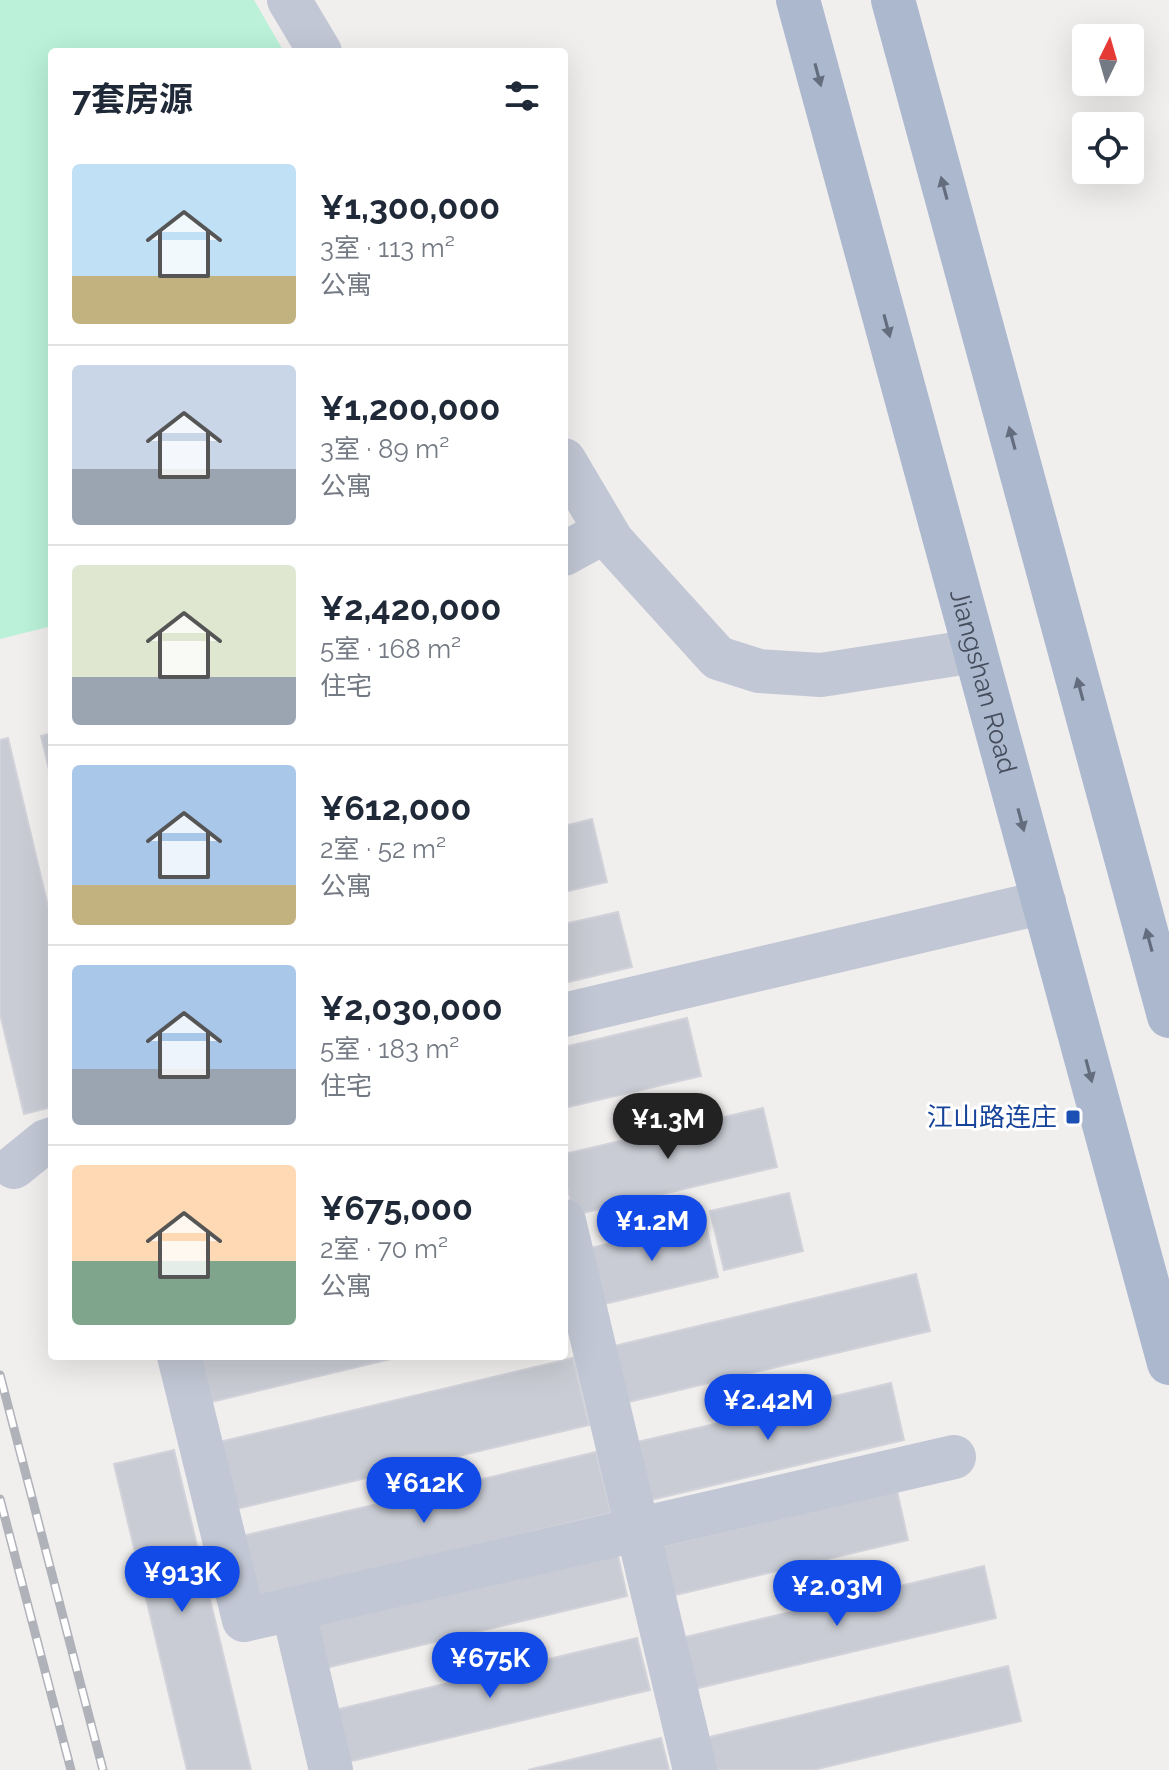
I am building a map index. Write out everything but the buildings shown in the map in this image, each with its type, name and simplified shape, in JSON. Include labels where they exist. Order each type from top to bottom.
[{"type":"main road","name":"Jiangshan Road","points":[[798,0],[1169,1363]]},
{"type":"main road","points":[[893,0],[1169,1016]]},
{"type":"street","points":[[289,0],[318,48]]},
{"type":"street","points":[[568,467],[612,541],[718,658],[759,671],[821,675],[975,651]]},
{"type":"street","points":[[568,552],[606,531]]},
{"type":"street","points":[[568,1014],[1044,902]]},
{"type":"street","points":[[14,1167],[48,1140]]},
{"type":"street","points":[[568,1238],[695,1770]]},
{"type":"street","points":[[180,1360],[244,1620],[954,1457]]},
{"type":"street","points":[[293,1609],[331,1770]]},
{"type":"green space","points":[[0,0],[254,0],[282,48],[48,48],[48,627],[0,639]]},
{"type":"railway","points":[[0,1375],[103,1770]]},
{"type":"railway","points":[[0,1499],[71,1770]]},
{"type":"place","name":"江山路连庄","points":[[1073,1117]]}]
